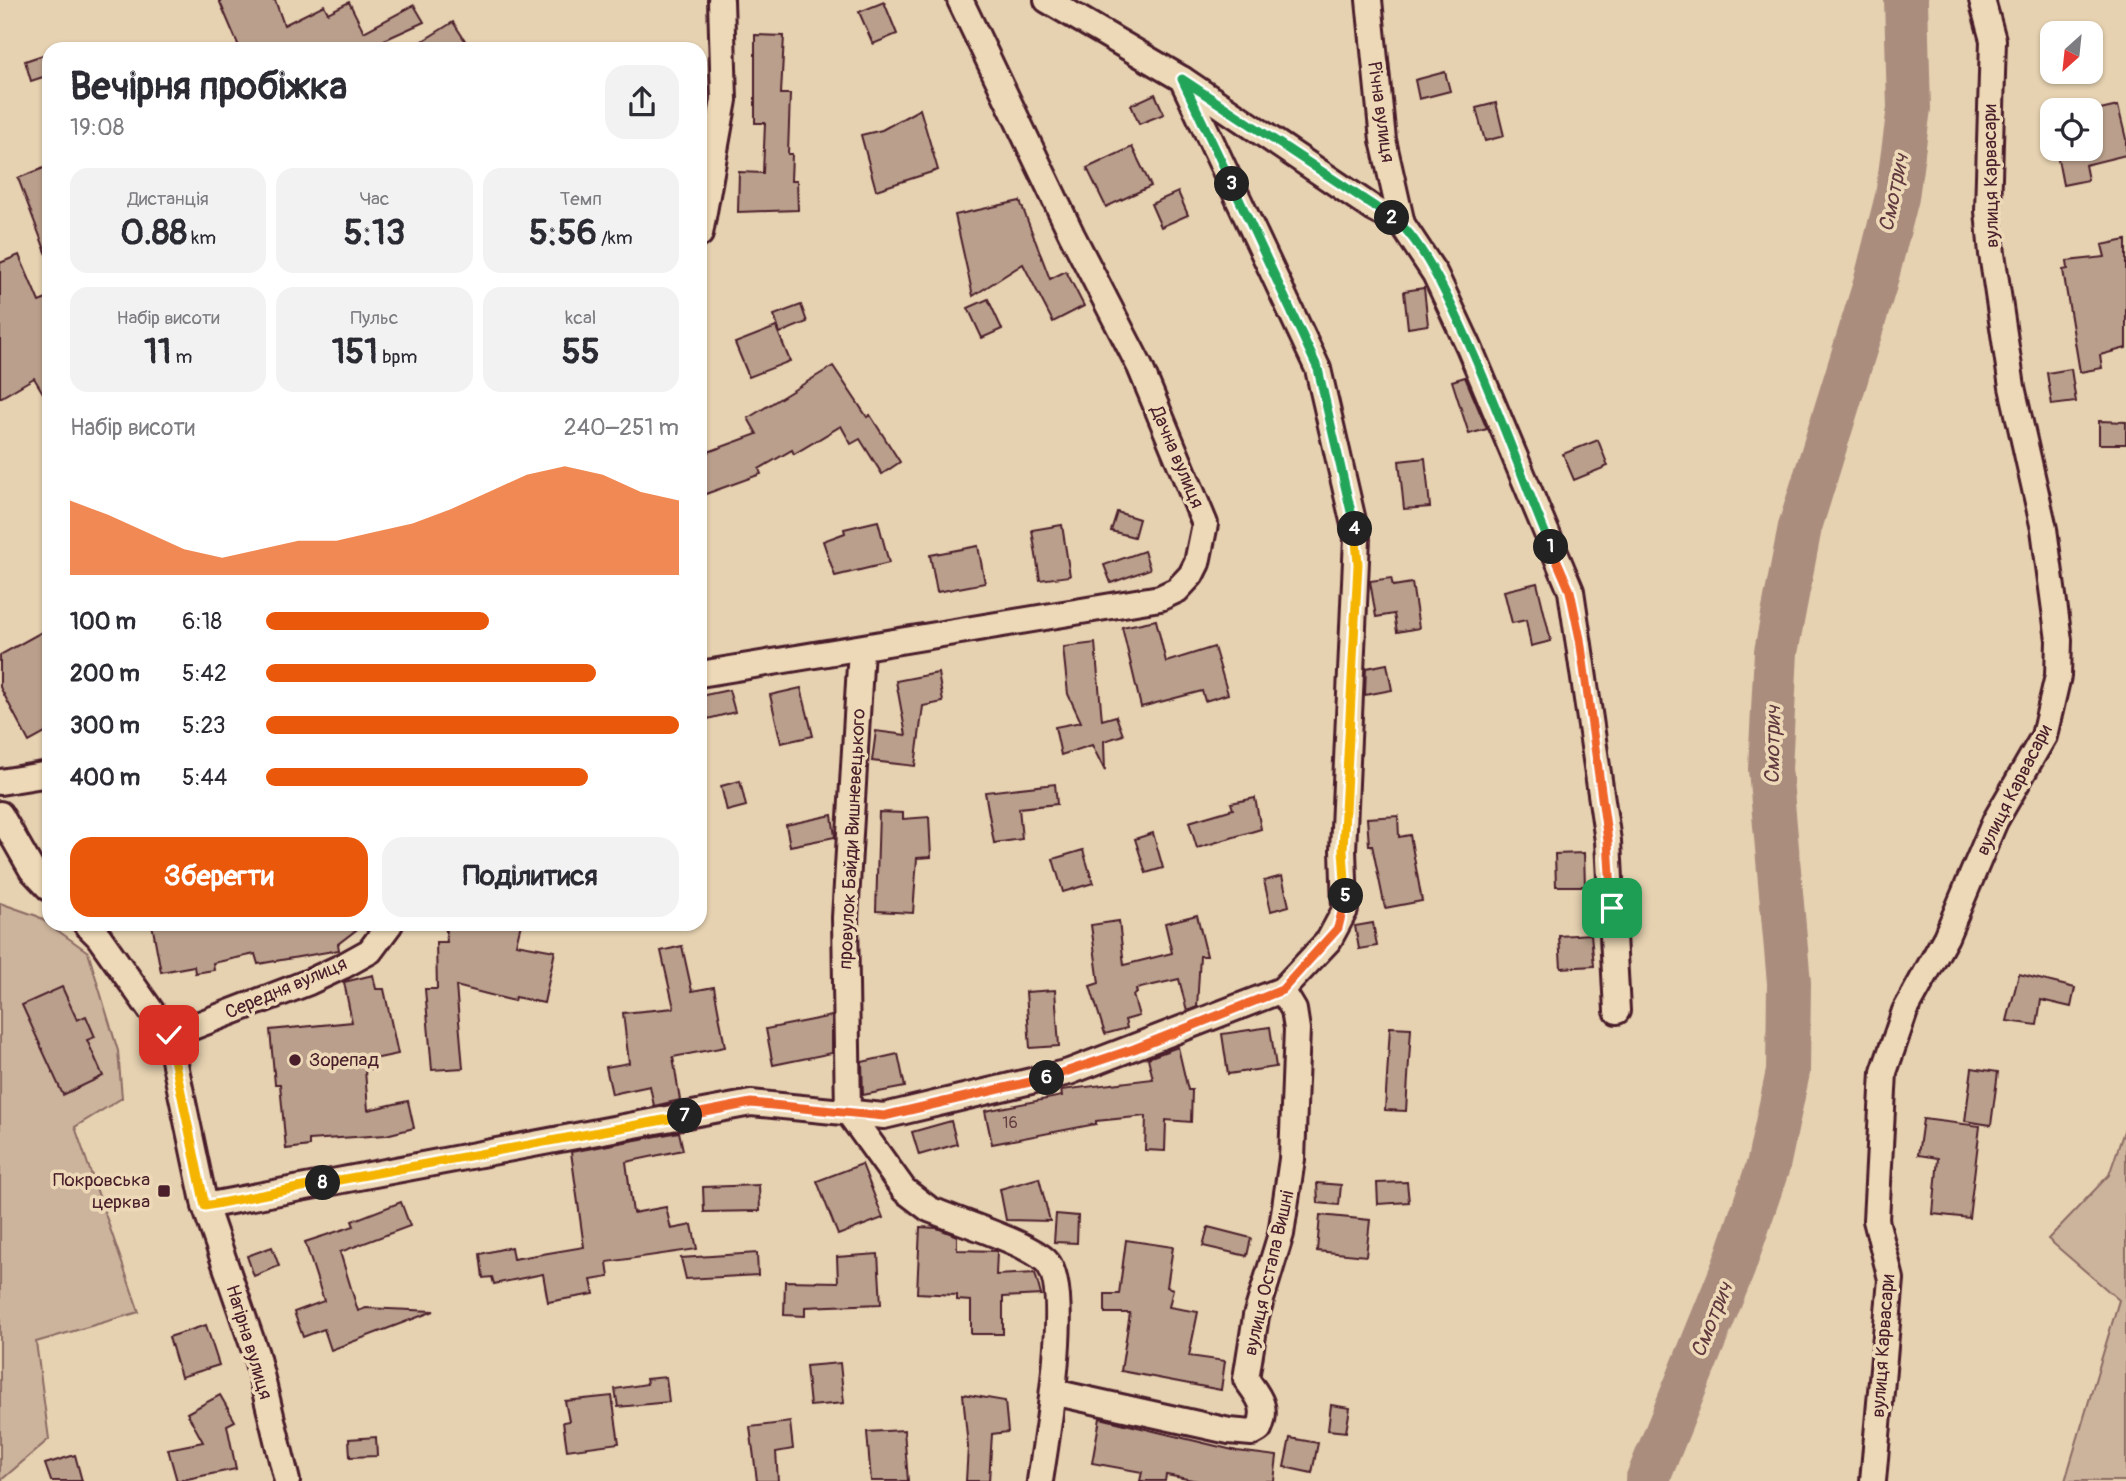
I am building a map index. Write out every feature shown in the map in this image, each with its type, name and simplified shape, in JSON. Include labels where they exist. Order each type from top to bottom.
[{"type":"street","points":[[707,195],[724,100],[721,0]]},
{"type":"street","name":"Дачна вулиця","points":[[707,673],[1160,598],[1177,590],[1191,575],[1197,563],[1205,524],[1140,367],[1072,235],[960,0]]},
{"type":"street","name":"Річна вулиця","points":[[1047,0],[1182,79],[1374,209],[1402,224]]},
{"type":"street","name":"Річна вулиця","points":[[1369,0],[1383,141],[1402,224],[1435,274],[1469,347],[1570,591],[1608,841],[1617,1011]]},
{"type":"street","name":"вулиця Карвасари","points":[[1873,1481],[1891,1279],[1876,1220],[1884,1072],[1905,1011],[1946,937],[1995,821],[2044,736],[2059,676],[2059,640],[2048,554],[2012,387],[1988,211],[1993,40],[1982,0]]},
{"type":"street","points":[[205,1206],[751,1103],[884,1116],[1069,1072],[1227,1014],[1282,990],[1329,940],[1345,910],[1343,850],[1357,538],[1318,369],[1182,79]]},
{"type":"street","name":"провулок Байди Вишневецького","points":[[848,1112],[845,918],[861,649]]},
{"type":"street","points":[[0,782],[42,775]]},
{"type":"street","points":[[0,814],[32,870],[42,881]]},
{"type":"street","points":[[93,931],[169,1035]]},
{"type":"street","name":"Середня вулиця","points":[[169,1035],[309,982],[343,966],[370,951],[385,931]]},
{"type":"street","name":"вулиця Остапа Вишні","points":[[1053,1392],[1229,1431],[1252,1433],[1259,1429],[1264,1411],[1261,1398],[1246,1379],[1256,1317],[1281,1234],[1294,1128],[1297,1030],[1294,1010],[1282,990]]},
{"type":"street","name":"Нагірна вулиця","points":[[169,1035],[205,1206],[256,1354],[287,1481]]},
{"type":"street","points":[[848,1112],[904,1190],[917,1202],[1037,1254],[1055,1273],[1057,1291],[1053,1392],[1040,1481]]},
{"type":"shaded area","points":[[0,903],[37,916],[42,920],[42,931],[58,931],[88,952],[118,1051],[122,1098],[75,1127],[139,1312],[36,1342],[49,1439],[0,1481]]},
{"type":"shaded area","points":[[2126,1125],[2126,1481],[2065,1481],[2119,1300],[2048,1239],[2109,1175]]},
{"type":"building","points":[[219,0],[275,0],[284,25],[324,5],[328,13],[349,2],[364,32],[414,5],[424,22],[380,42],[237,42]]},
{"type":"building","points":[[884,2],[897,34],[873,44],[859,12]]},
{"type":"building","points":[[453,22],[466,42],[421,42]]},
{"type":"building","points":[[755,35],[784,36],[781,94],[790,94],[788,154],[792,154],[791,181],[797,181],[798,210],[738,212],[739,172],[763,173],[765,123],[755,123]]},
{"type":"building","points":[[42,55],[42,77],[31,81],[25,61]]},
{"type":"building","points":[[1445,72],[1450,91],[1419,99],[1415,80]]},
{"type":"building","points":[[1155,94],[1164,114],[1139,124],[1131,105]]},
{"type":"building","points":[[1496,103],[1504,136],[1485,141],[1476,108]]},
{"type":"building","points":[[2118,106],[2126,139],[2126,155],[2103,161],[2103,109]]},
{"type":"building","points":[[920,109],[938,170],[876,190],[861,135],[882,130]]},
{"type":"building","points":[[1132,147],[1151,186],[1106,207],[1087,168]]},
{"type":"building","points":[[2058,161],[2101,161],[2085,165],[2088,180],[2063,185]]},
{"type":"building","points":[[42,169],[42,242],[18,178]]},
{"type":"building","points":[[1178,192],[1188,215],[1161,227],[1151,204]]},
{"type":"building","points":[[1020,201],[1050,279],[1066,271],[1084,306],[1053,322],[1023,264],[973,296],[955,215]]},
{"type":"building","points":[[2126,240],[2126,348],[2100,355],[2102,368],[2080,372],[2063,270],[2068,269],[2067,261],[2105,257],[2102,245]]},
{"type":"building","points":[[19,255],[39,302],[42,301],[42,391],[34,378],[0,398],[0,263]]},
{"type":"building","points":[[1424,288],[1428,325],[1408,328],[1404,291]]},
{"type":"building","points":[[988,299],[1002,329],[982,338],[968,308]]},
{"type":"building","points":[[801,305],[807,322],[780,333],[774,315]]},
{"type":"building","points":[[776,327],[790,361],[749,377],[735,343]]},
{"type":"building","points":[[833,366],[867,417],[870,415],[900,462],[882,474],[860,439],[851,444],[841,426],[794,454],[792,450],[759,469],[761,474],[707,493],[707,452],[757,434],[748,418]]},
{"type":"building","points":[[2071,369],[2076,402],[2052,405],[2047,373]]},
{"type":"building","points":[[1465,377],[1487,429],[1469,434],[1452,381]]},
{"type":"building","points":[[2099,421],[2126,422],[2126,444],[2099,444]]},
{"type":"building","points":[[1598,440],[1608,466],[1574,480],[1563,454]]},
{"type":"building","points":[[1425,458],[1430,507],[1404,509],[1399,461]]},
{"type":"building","points":[[1117,512],[1139,519],[1134,537],[1111,531]]},
{"type":"building","points":[[878,521],[889,563],[835,576],[823,541],[845,533],[844,529]]},
{"type":"building","points":[[1062,525],[1070,576],[1040,580],[1032,530]]},
{"type":"building","points":[[978,546],[985,583],[937,592],[930,555]]},
{"type":"building","points":[[1144,551],[1150,569],[1111,583],[1104,565]]},
{"type":"building","points":[[1391,578],[1393,586],[1412,583],[1419,628],[1397,632],[1394,614],[1376,617],[1370,581]]},
{"type":"building","points":[[1537,583],[1551,641],[1531,646],[1526,620],[1512,623],[1504,591]]},
{"type":"building","points":[[1156,620],[1166,662],[1214,647],[1228,694],[1205,701],[1202,691],[1141,707],[1122,627]]},
{"type":"building","points":[[42,632],[42,735],[29,742],[0,687],[0,655]]},
{"type":"building","points":[[1095,643],[1102,720],[1116,716],[1123,735],[1104,741],[1105,771],[1092,745],[1061,755],[1055,727],[1081,722],[1068,694],[1063,647]]},
{"type":"building","points":[[1387,664],[1392,690],[1365,695],[1366,668]]},
{"type":"building","points":[[938,673],[943,702],[923,706],[915,766],[872,761],[876,731],[906,735],[896,681]]},
{"type":"building","points":[[801,688],[813,736],[781,743],[770,695]]},
{"type":"building","points":[[729,690],[735,712],[707,719],[707,695]]},
{"type":"building","points":[[740,781],[746,806],[727,811],[721,786]]},
{"type":"building","points":[[1055,784],[1057,804],[1019,808],[1022,839],[994,843],[985,792]]},
{"type":"building","points":[[1255,798],[1261,829],[1197,848],[1189,822],[1233,809],[1231,803]]},
{"type":"building","points":[[879,812],[903,813],[903,819],[929,817],[931,857],[917,858],[913,913],[876,911]]},
{"type":"building","points":[[832,815],[835,837],[790,846],[786,825]]},
{"type":"building","points":[[1398,816],[1399,837],[1410,835],[1422,901],[1385,908],[1372,845],[1369,845],[1367,818]]},
{"type":"building","points":[[1153,833],[1163,868],[1146,873],[1135,839]]},
{"type":"building","points":[[1083,850],[1093,883],[1063,892],[1053,859]]},
{"type":"building","points":[[1584,853],[1585,886],[1556,886],[1555,854]]},
{"type":"building","points":[[1282,876],[1289,906],[1271,911],[1264,881]]},
{"type":"building","points":[[1197,915],[1207,956],[1200,956],[1197,1007],[1187,1011],[1179,979],[1136,989],[1137,993],[1133,995],[1139,1016],[1125,1020],[1127,1028],[1105,1034],[1090,986],[1099,983],[1091,925],[1119,921],[1124,965],[1172,953],[1165,923]]},
{"type":"building","points":[[1373,923],[1377,946],[1359,949],[1355,926]]},
{"type":"building","points":[[153,931],[355,931],[338,944],[339,950],[258,964],[255,954],[213,963],[214,970],[195,973],[194,966],[161,972]]},
{"type":"building","points":[[446,931],[519,931],[516,944],[555,951],[544,1003],[515,997],[514,1001],[456,986],[463,1068],[432,1070],[425,989],[437,989],[436,942],[447,942]]},
{"type":"building","points":[[1591,934],[1594,966],[1561,968],[1559,936]]},
{"type":"building","points":[[682,946],[692,991],[714,987],[725,1047],[673,1057],[680,1100],[654,1106],[650,1086],[612,1094],[606,1067],[629,1063],[623,1013],[674,1008],[661,951]]},
{"type":"building","points":[[2019,974],[2075,988],[2071,1007],[2041,1000],[2037,1025],[2007,1021]]},
{"type":"building","points":[[373,975],[376,989],[384,989],[398,1054],[374,1059],[376,1068],[365,1070],[368,1110],[408,1101],[414,1128],[386,1135],[309,1140],[309,1146],[286,1149],[280,1084],[275,1084],[270,1030],[352,1022],[344,982]]},
{"type":"building","points":[[62,987],[77,1020],[86,1016],[95,1037],[87,1040],[103,1076],[63,1095],[22,1005]]},
{"type":"building","points":[[1055,990],[1059,1046],[1030,1048],[1026,992]]},
{"type":"building","points":[[832,1016],[832,1053],[773,1065],[766,1029]]},
{"type":"building","points":[[1270,1027],[1276,1067],[1228,1074],[1222,1034]]},
{"type":"building","points":[[1390,1027],[1411,1028],[1406,1111],[1385,1110]]},
{"type":"building","points":[[1178,1047],[1188,1090],[1192,1090],[1191,1122],[1166,1120],[1165,1151],[1145,1150],[1146,1116],[1096,1121],[1096,1124],[992,1144],[985,1111],[1062,1096],[1061,1090],[1153,1079],[1148,1058]]},
{"type":"building","points":[[898,1054],[905,1087],[863,1095],[862,1062]]},
{"type":"building","points":[[1972,1068],[1998,1072],[1991,1125],[1965,1121]]},
{"type":"building","points":[[1923,1119],[1980,1126],[1969,1218],[1933,1214],[1938,1158],[1918,1155]]},
{"type":"building","points":[[951,1121],[957,1144],[919,1155],[912,1132]]},
{"type":"building","points":[[679,1132],[683,1150],[626,1162],[633,1213],[666,1207],[671,1229],[692,1225],[697,1249],[607,1262],[609,1277],[591,1280],[594,1294],[548,1302],[543,1274],[494,1284],[492,1277],[483,1278],[480,1254],[511,1247],[513,1259],[584,1247],[571,1152]]},
{"type":"building","points":[[862,1164],[883,1218],[838,1235],[817,1181]]},
{"type":"building","points":[[1039,1178],[1050,1221],[1006,1220],[1000,1189]]},
{"type":"building","points":[[1407,1182],[1409,1202],[1378,1204],[1377,1183]]},
{"type":"building","points":[[1317,1183],[1341,1185],[1339,1205],[1318,1203]]},
{"type":"building","points":[[759,1185],[760,1211],[704,1212],[703,1187]]},
{"type":"building","points":[[401,1202],[410,1226],[340,1252],[358,1311],[366,1308],[434,1311],[331,1350],[324,1329],[303,1337],[294,1312],[324,1301],[305,1242],[354,1226],[352,1221]]},
{"type":"building","points":[[1056,1214],[1078,1216],[1077,1243],[1054,1242]]},
{"type":"building","points":[[1320,1215],[1370,1220],[1366,1256],[1317,1251]]},
{"type":"building","points":[[920,1227],[937,1228],[957,1236],[957,1250],[997,1251],[996,1275],[1035,1273],[1041,1295],[1003,1297],[1003,1334],[971,1334],[971,1301],[957,1300],[957,1295],[917,1293]]},
{"type":"building","points":[[1208,1227],[1251,1238],[1247,1256],[1203,1246]]},
{"type":"building","points":[[1126,1240],[1173,1247],[1167,1287],[1173,1289],[1169,1307],[1198,1312],[1189,1356],[1225,1361],[1221,1390],[1121,1371],[1130,1313],[1105,1313],[1105,1294],[1119,1294]]},
{"type":"building","points":[[272,1247],[279,1266],[254,1276],[247,1256]]},
{"type":"building","points":[[757,1253],[758,1275],[686,1279],[681,1258]]},
{"type":"building","points":[[878,1254],[881,1304],[805,1307],[805,1316],[784,1315],[785,1281],[838,1282],[837,1257]]},
{"type":"building","points":[[206,1325],[219,1365],[181,1377],[169,1337]]},
{"type":"building","points":[[840,1363],[844,1403],[810,1406],[806,1366]]},
{"type":"building","points":[[666,1377],[669,1402],[618,1407],[615,1389],[647,1384],[646,1379]]},
{"type":"building","points":[[963,1394],[1005,1401],[1008,1432],[992,1434],[989,1481],[966,1481],[968,1447]]},
{"type":"building","points":[[220,1395],[235,1421],[227,1425],[236,1469],[177,1481],[168,1449],[203,1442],[187,1413]]},
{"type":"building","points":[[612,1396],[619,1443],[567,1450],[563,1422],[569,1421],[565,1401]]},
{"type":"building","points":[[1331,1405],[1350,1408],[1346,1432],[1328,1430]]},
{"type":"building","points":[[1100,1418],[1237,1451],[1277,1456],[1274,1481],[1198,1481],[1166,1475],[1165,1481],[1140,1481],[1142,1472],[1092,1463]]},
{"type":"building","points":[[790,1422],[793,1449],[776,1452],[778,1481],[757,1481],[750,1427]]},
{"type":"building","points":[[904,1430],[908,1481],[871,1481],[867,1432]]},
{"type":"building","points":[[376,1437],[377,1456],[350,1457],[349,1439]]},
{"type":"building","points":[[1290,1438],[1318,1443],[1312,1473],[1284,1467]]},
{"type":"building","points":[[75,1455],[82,1481],[51,1481],[45,1464]]},
{"type":"waterway","name":"Смотрич","points":[[1647,1481],[1734,1266],[1768,1166],[1788,1072],[1789,983],[1770,769],[1776,652],[1800,527],[1875,284],[1897,197],[1909,108],[1906,0]]},
{"type":"place","name":"Зорепад","points":[[295,1060]]},
{"type":"place","name":"Покровська церква","points":[[164,1191]]},
{"type":"route","points":[[169,1035],[205,1206],[751,1103],[884,1116],[1069,1072],[1227,1014],[1282,990],[1329,940],[1338,928],[1345,910],[1343,850],[1358,564],[1357,538],[1318,369],[1182,79],[1374,209],[1402,224],[1435,274],[1469,347],[1570,591],[1580,639],[1608,841],[1612,908]]}]
